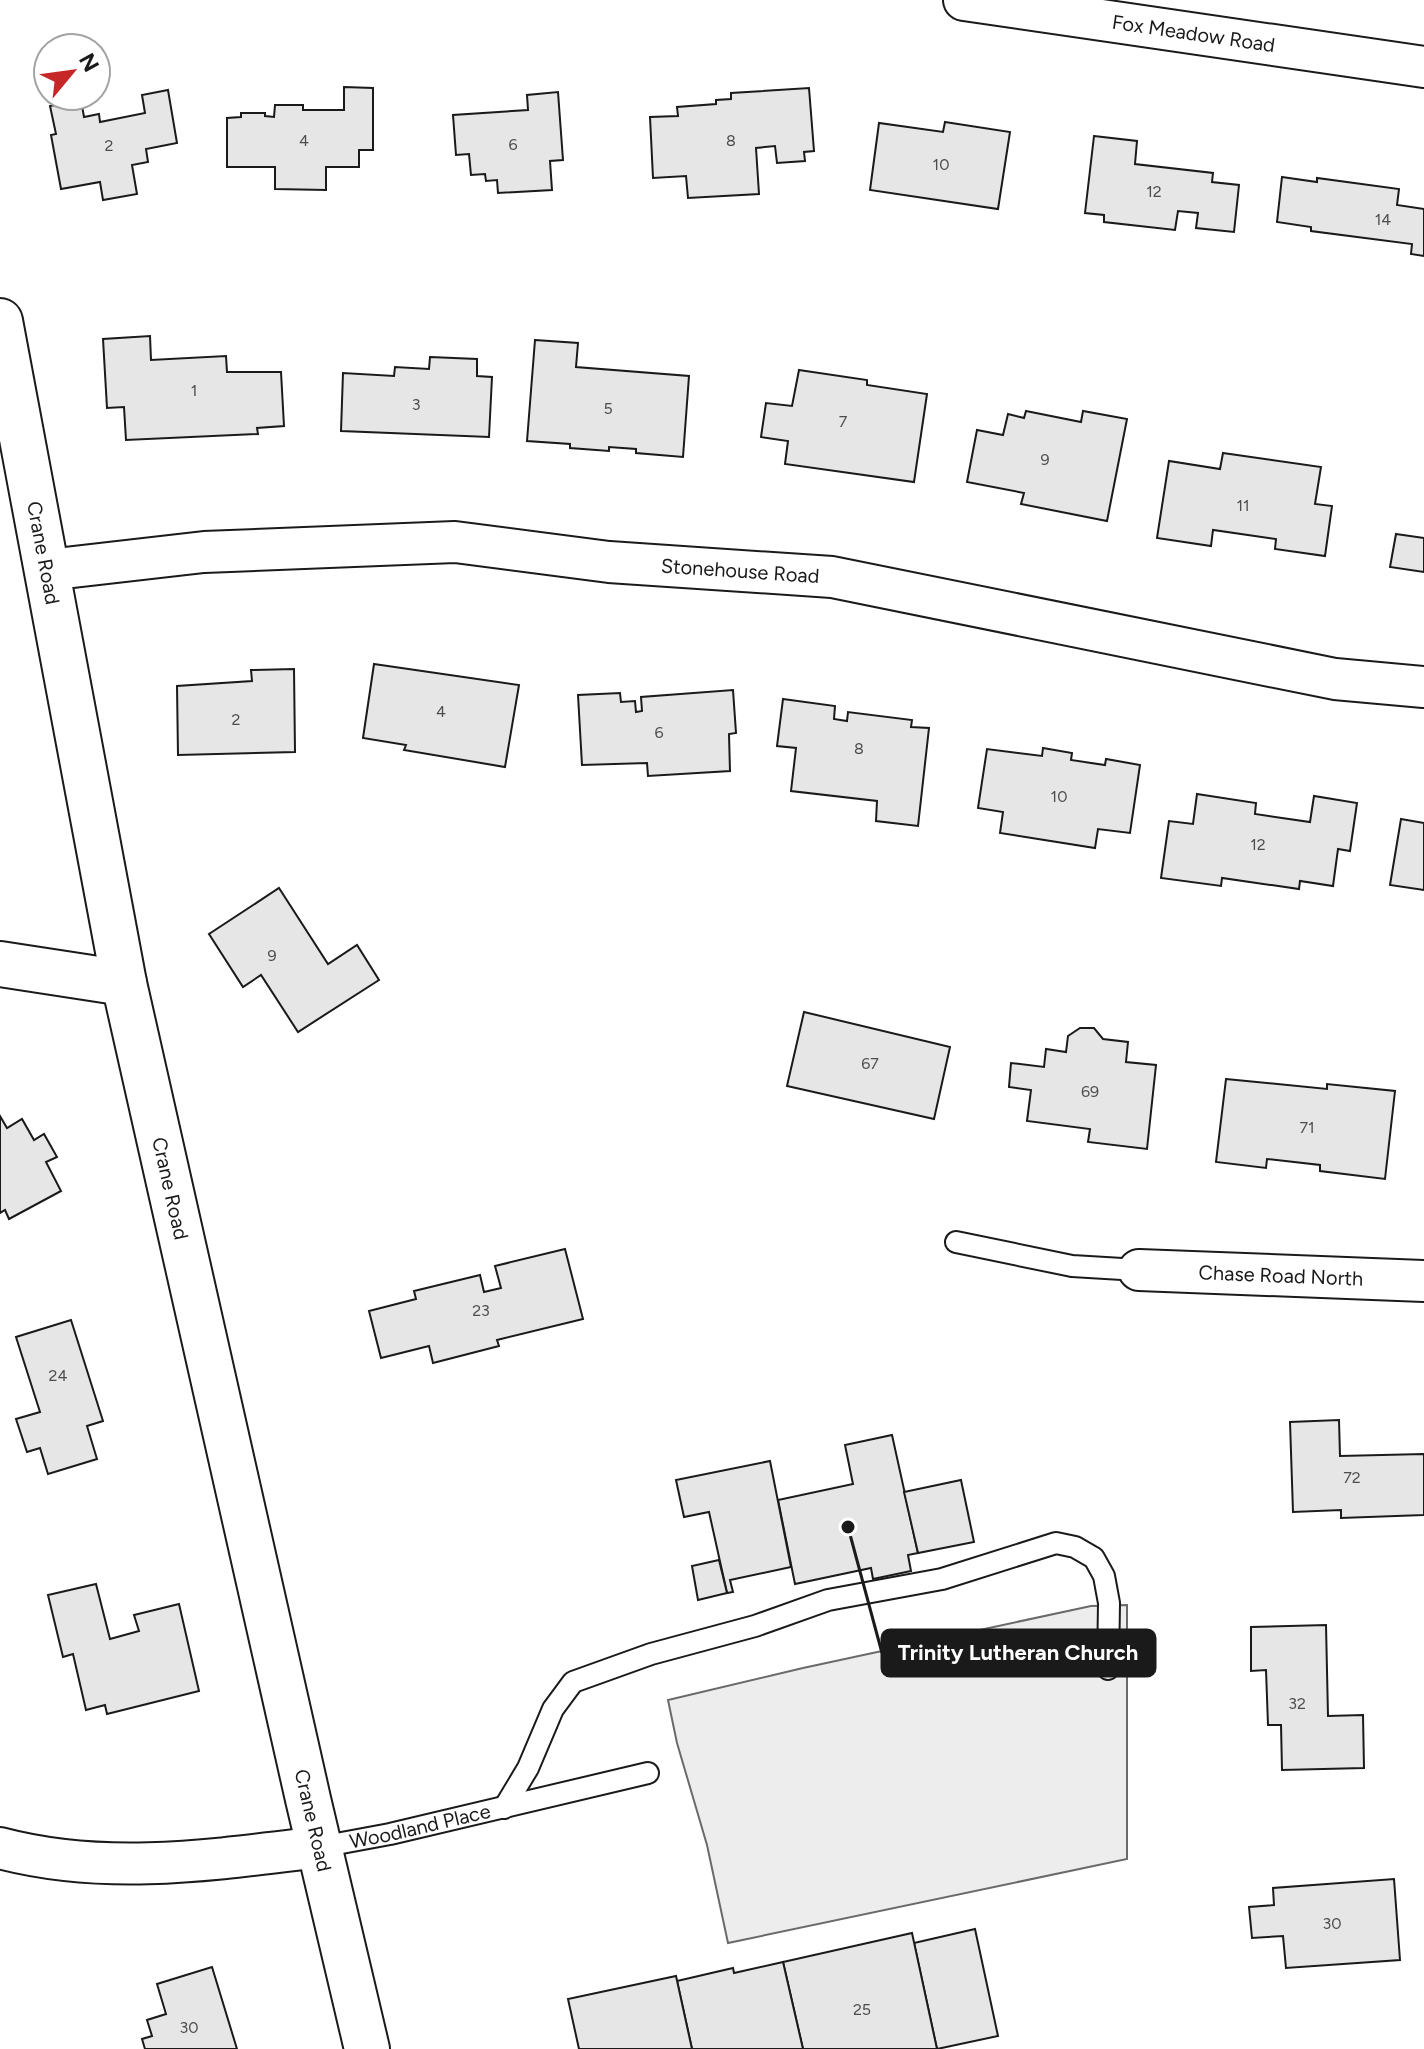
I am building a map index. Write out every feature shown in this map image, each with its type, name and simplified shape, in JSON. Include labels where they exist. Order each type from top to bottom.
[{"type":"street","name":"Fox Meadow Road","points":[[964,0],[1424,67]]},
{"type":"street","name":"Crane Road","points":[[0,321],[124,983],[367,2049]]},
{"type":"street","name":"Stonehouse Road","points":[[47,570],[204,552],[455,542],[609,562],[832,577],[1335,679],[1424,687]]},
{"type":"street","points":[[0,964],[124,983]]},
{"type":"street","name":"Chase Road North","points":[[1139,1270],[1424,1281]]},
{"type":"street","name":"Woodland Place","points":[[0,1848],[48,1859],[139,1865],[185,1863],[320,1847]]},
{"type":"lane","points":[[956,1242],[1072,1266],[1139,1270]]},
{"type":"lane","points":[[504,1808],[528,1768],[553,1709],[573,1682],[651,1654],[755,1626],[828,1600],[942,1579],[1056,1543],[1075,1547],[1094,1558],[1104,1576],[1109,1603],[1108,1669]]},
{"type":"lane","name":"Woodland Place","points":[[320,1847],[390,1834],[648,1773]]},
{"type":"shaded area","points":[[1127,1605],[1127,1859],[728,1943],[707,1845],[677,1743],[668,1700],[1091,1606]]},
{"type":"building","points":[[344,87],[373,88],[373,150],[359,150],[359,167],[326,167],[326,190],[275,189],[275,167],[227,167],[227,118],[241,117],[241,113],[265,113],[265,116],[274,117],[275,105],[303,105],[303,110],[344,110]]},
{"type":"building","points":[[809,88],[814,151],[804,152],[805,161],[777,163],[775,146],[756,148],[759,194],[688,198],[686,176],[653,178],[650,117],[678,116],[677,107],[716,104],[716,100],[731,99],[731,93]]},
{"type":"building","points":[[168,90],[177,143],[146,149],[148,162],[132,165],[137,194],[103,200],[100,182],[61,189],[51,135],[56,134],[51,112],[83,112],[84,117],[99,114],[100,122],[145,113],[142,95]]},
{"type":"building","points":[[558,92],[563,160],[550,161],[552,190],[498,193],[497,180],[486,181],[485,174],[471,175],[469,154],[456,155],[453,115],[528,110],[527,95]]},
{"type":"building","points":[[945,122],[1010,132],[998,209],[870,190],[879,123],[943,132]]},
{"type":"building","points":[[1094,136],[1137,141],[1135,164],[1213,173],[1212,182],[1239,185],[1234,232],[1196,228],[1198,213],[1178,211],[1175,230],[1104,222],[1104,215],[1085,213]]},
{"type":"building","points":[[1282,177],[1317,182],[1317,178],[1399,189],[1397,205],[1424,209],[1424,256],[1411,254],[1412,244],[1311,231],[1311,227],[1277,222]]},
{"type":"building","points":[[150,336],[151,360],[226,356],[227,372],[281,372],[284,426],[257,428],[258,434],[126,440],[124,407],[107,408],[103,339]]},
{"type":"building","points":[[535,340],[578,343],[576,367],[689,376],[683,457],[636,453],[636,449],[609,447],[609,451],[527,441]]},
{"type":"building","points":[[430,357],[477,359],[477,376],[492,377],[489,437],[341,431],[343,373],[394,376],[395,367],[429,369]]},
{"type":"building","points":[[799,370],[867,380],[867,385],[927,394],[914,482],[785,464],[788,441],[761,437],[766,403],[792,406]]},
{"type":"building","points":[[1026,411],[1081,422],[1083,411],[1127,419],[1107,521],[1021,504],[1024,493],[967,482],[977,430],[1003,435],[1008,414],[1024,418]]},
{"type":"building","points":[[1223,453],[1321,467],[1315,504],[1332,506],[1325,556],[1275,549],[1276,539],[1213,530],[1211,546],[1157,538],[1169,461],[1220,469]]},
{"type":"building","points":[[1396,534],[1424,538],[1424,572],[1390,567]]},
{"type":"building","points":[[374,664],[519,685],[505,767],[404,750],[406,745],[363,738]]},
{"type":"building","points":[[294,669],[295,752],[178,755],[177,686],[252,681],[251,670]]},
{"type":"building","points":[[733,690],[736,733],[729,734],[730,771],[648,776],[647,763],[582,765],[578,695],[620,693],[621,702],[635,701],[636,712],[642,711],[641,697]]},
{"type":"building","points":[[783,699],[835,706],[834,719],[847,721],[848,712],[912,720],[911,727],[929,728],[918,826],[876,821],[877,801],[791,791],[796,748],[777,746]]},
{"type":"building","points":[[1043,748],[1072,753],[1071,760],[1105,765],[1106,759],[1140,765],[1130,833],[1098,829],[1095,848],[1000,833],[1003,812],[978,808],[987,749],[1042,756]]},
{"type":"building","points":[[1197,794],[1256,803],[1255,814],[1310,822],[1314,796],[1357,803],[1350,851],[1338,849],[1333,886],[1300,881],[1299,889],[1222,878],[1221,886],[1161,878],[1169,821],[1193,824]]},
{"type":"building","points":[[1401,819],[1424,823],[1424,890],[1390,885]]},
{"type":"building","points":[[279,888],[328,964],[357,945],[379,980],[298,1032],[261,975],[243,987],[209,934]]},
{"type":"building","points":[[804,1012],[950,1047],[934,1119],[787,1086]]},
{"type":"building","points":[[1080,1028],[1094,1028],[1103,1039],[1128,1042],[1126,1062],[1156,1065],[1147,1149],[1088,1142],[1090,1129],[1027,1121],[1031,1090],[1009,1087],[1011,1063],[1044,1067],[1046,1049],[1066,1052],[1068,1036]]},
{"type":"building","points":[[1226,1079],[1327,1089],[1327,1084],[1395,1091],[1385,1179],[1320,1171],[1320,1165],[1267,1159],[1266,1168],[1216,1162]]},
{"type":"building","points":[[0,1116],[7,1128],[22,1119],[34,1140],[44,1134],[57,1157],[46,1162],[61,1191],[9,1219],[5,1210],[0,1213]]},
{"type":"building","points":[[565,1249],[583,1319],[497,1340],[499,1346],[433,1363],[429,1346],[381,1358],[369,1311],[416,1299],[414,1291],[480,1275],[484,1292],[501,1288],[495,1266]]},
{"type":"building","points":[[71,1320],[103,1421],[87,1426],[97,1459],[48,1474],[40,1448],[27,1452],[16,1419],[40,1412],[16,1337]]},
{"type":"building","points":[[1339,1420],[1340,1456],[1424,1454],[1424,1515],[1341,1518],[1341,1510],[1293,1512],[1290,1422]]},
{"type":"building","points":[[892,1435],[918,1553],[908,1555],[911,1571],[873,1579],[871,1568],[795,1584],[778,1500],[853,1484],[845,1445]]},
{"type":"building","points":[[770,1461],[791,1567],[730,1580],[733,1592],[727,1593],[709,1512],[684,1517],[676,1480]]},
{"type":"building","points":[[961,1480],[974,1542],[918,1553],[904,1492]]},
{"type":"building","points":[[719,1560],[727,1593],[698,1600],[692,1566]]},
{"type":"building","points":[[96,1584],[110,1639],[139,1631],[134,1615],[179,1604],[199,1691],[107,1714],[105,1705],[86,1710],[73,1654],[63,1657],[48,1595]]},
{"type":"building","points":[[1326,1625],[1328,1716],[1363,1715],[1364,1768],[1282,1770],[1281,1725],[1268,1725],[1266,1670],[1251,1671],[1251,1627]]},
{"type":"building","points":[[1394,1879],[1400,1960],[1286,1968],[1283,1936],[1252,1938],[1249,1907],[1274,1905],[1273,1888]]},
{"type":"building","points":[[975,1929],[998,2036],[937,2049],[914,1943]]},
{"type":"building","points":[[912,1933],[937,2049],[803,2049],[783,1962]]},
{"type":"building","points":[[783,1962],[803,2049],[692,2049],[677,1981],[733,1968],[734,1973]]},
{"type":"building","points":[[212,1967],[237,2049],[145,2049],[142,2039],[152,2036],[147,2020],[166,2014],[157,1984]]},
{"type":"building","points":[[676,1976],[692,2049],[579,2049],[568,1999]]},
{"type":"place","name":"Trinity Lutheran Church","points":[[848,1527]]}]
